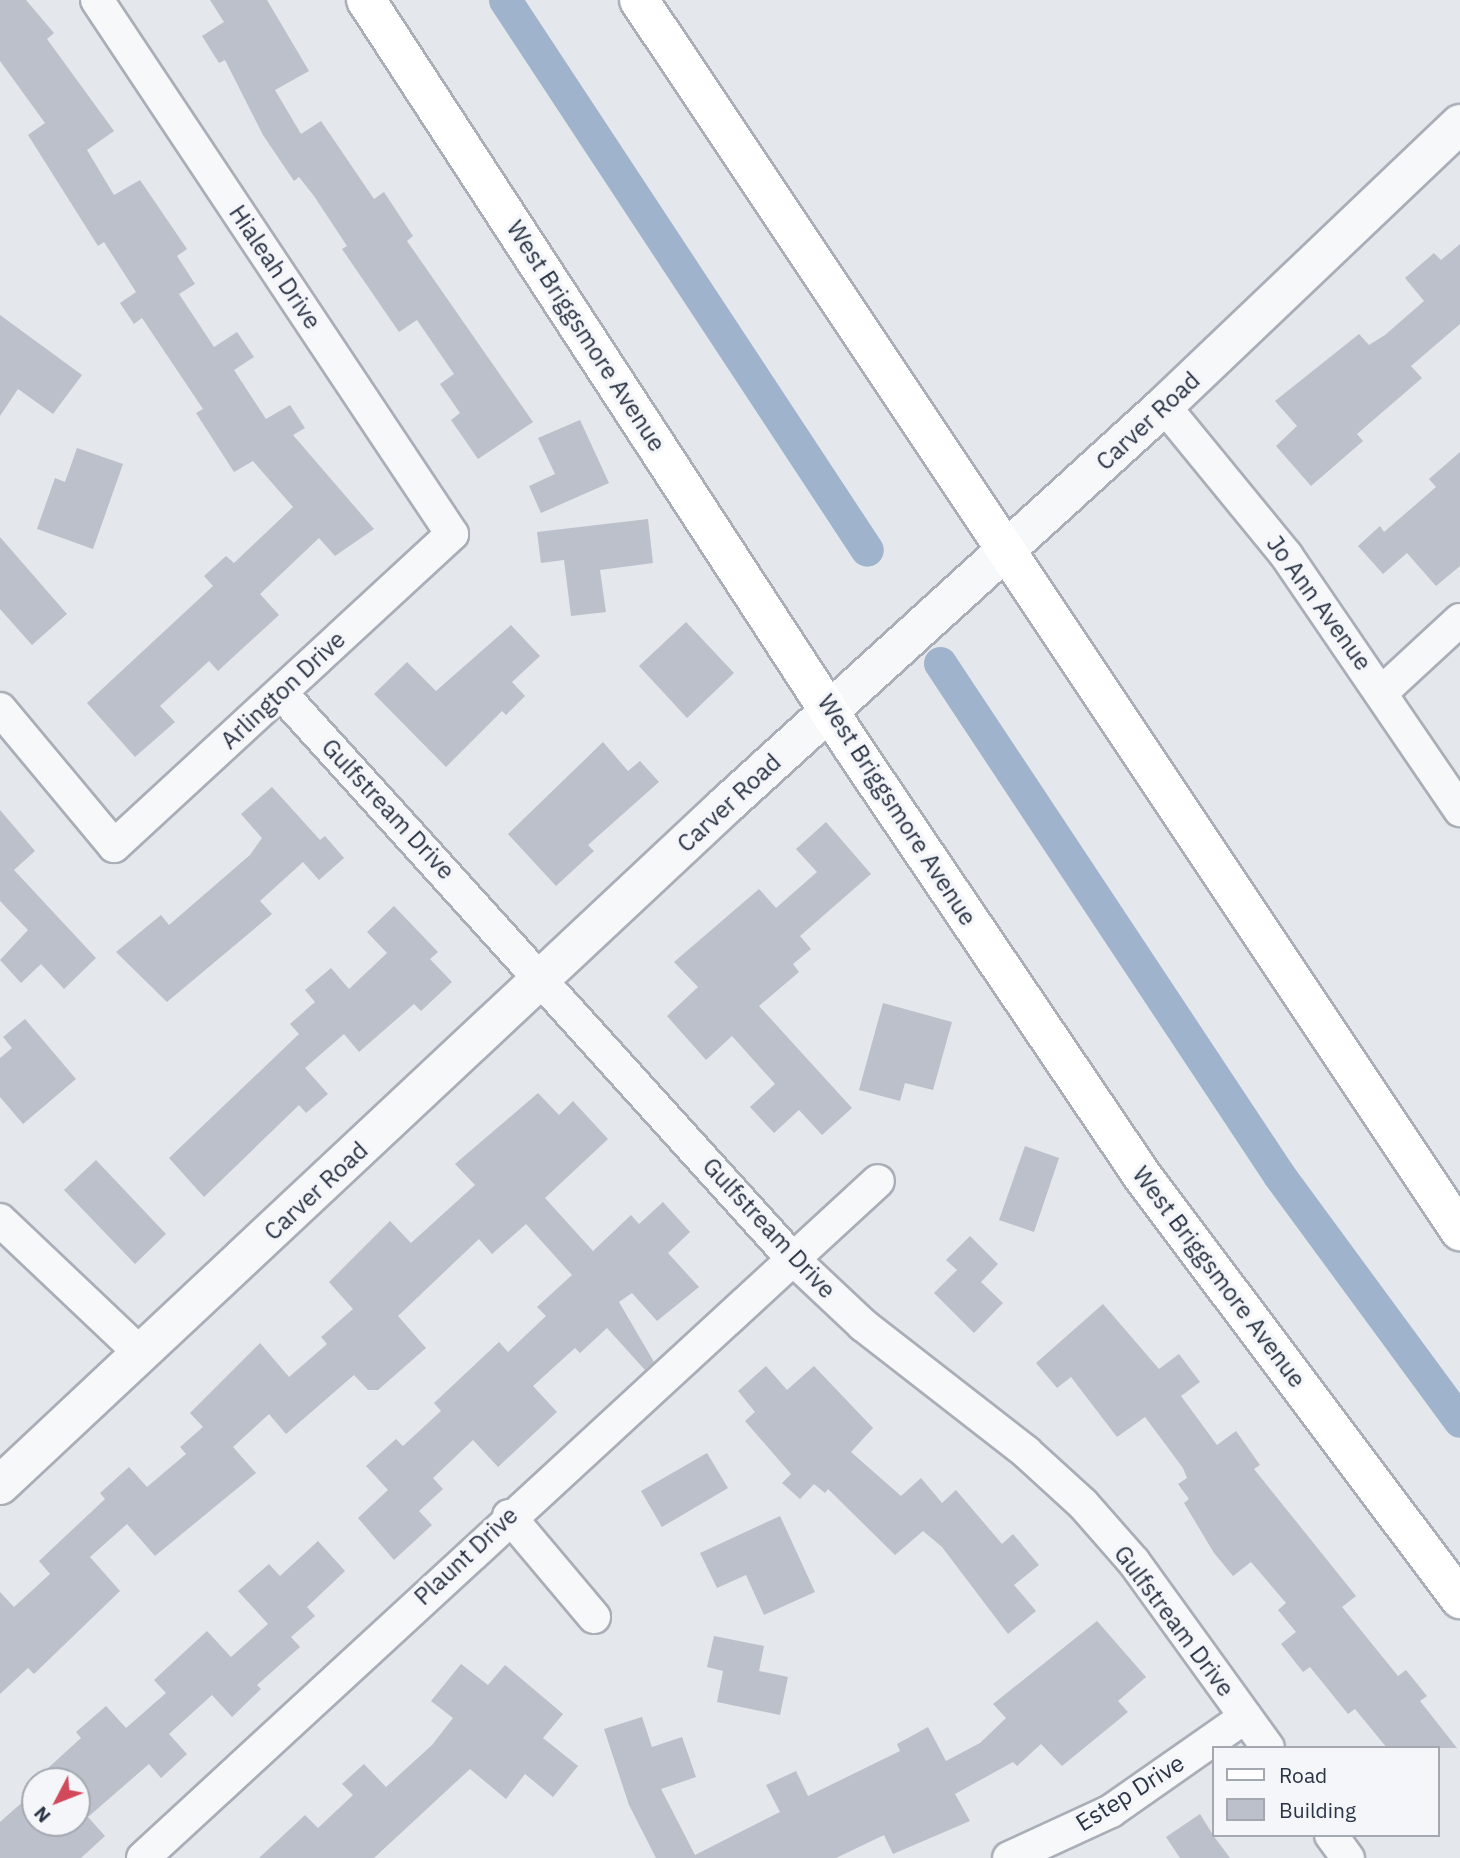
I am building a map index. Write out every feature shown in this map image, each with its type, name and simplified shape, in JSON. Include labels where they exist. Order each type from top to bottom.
[{"type":"main road","name":"West Briggsmore Avenue","points":[[366,0],[831,711],[1143,1177],[1460,1599]]},
{"type":"main road","points":[[639,0],[1460,1231]]},
{"type":"street","name":"Hialeah Drive","points":[[97,0],[452,534]]},
{"type":"street","name":"Carver Road","points":[[0,1485],[831,711],[1164,406],[1460,124]]},
{"type":"street","name":"Jo Ann Avenue","points":[[1164,406],[1286,555],[1460,810]]},
{"type":"street","name":"Arlington Drive","points":[[0,709],[114,846],[452,534]]},
{"type":"street","points":[[1382,692],[1460,620]]},
{"type":"street","name":"Gulfstream Drive","points":[[281,693],[544,978],[792,1258],[863,1325],[1026,1452],[1083,1504],[1134,1562],[1267,1746]]},
{"type":"street","name":"Plaunt Drive","points":[[143,1858],[509,1516],[878,1181]]},
{"type":"street","points":[[0,1220],[141,1354]]},
{"type":"street","points":[[509,1516],[594,1617]]},
{"type":"street","name":"Estep Drive","points":[[1009,1858],[1111,1811],[1245,1717]]},
{"type":"street","points":[[1332,1837],[1348,1858]]},
{"type":"building","points":[[0,0],[26,0],[54,33],[47,39],[114,131],[87,150],[114,195],[140,180],[187,249],[177,256],[195,284],[179,294],[214,347],[237,332],[254,357],[234,370],[266,419],[290,405],[305,428],[293,435],[374,529],[335,556],[319,538],[260,594],[279,615],[218,671],[209,661],[160,706],[175,722],[135,757],[87,703],[213,586],[204,576],[226,556],[234,563],[293,507],[253,461],[234,472],[196,413],[203,409],[142,318],[134,324],[120,303],[136,292],[104,242],[98,246],[28,135],[45,123],[0,61]]},
{"type":"building","points":[[210,0],[267,0],[309,71],[275,90],[301,134],[321,121],[374,199],[384,192],[413,236],[407,241],[533,422],[478,459],[451,420],[460,413],[440,384],[454,374],[417,320],[399,332],[342,249],[347,246],[314,196],[299,177],[294,181],[263,135],[225,60],[219,63],[202,36],[224,22]]},
{"type":"building","points":[[1460,244],[1460,324],[1411,366],[1422,378],[1357,434],[1363,441],[1311,486],[1276,446],[1297,426],[1275,401],[1359,334],[1369,345],[1385,335],[1424,301],[1405,278],[1434,253],[1441,260]]},
{"type":"building","points":[[0,315],[82,375],[53,414],[18,389],[0,416]]},
{"type":"building","points":[[580,420],[609,483],[541,513],[529,486],[555,474],[538,438]]},
{"type":"building","points":[[77,448],[123,464],[93,549],[37,529],[55,478],[65,482]]},
{"type":"building","points":[[1460,452],[1460,566],[1436,586],[1407,553],[1383,574],[1358,546],[1380,526],[1384,532],[1436,487],[1429,479]]},
{"type":"building","points":[[648,519],[653,563],[600,570],[606,612],[571,616],[564,560],[541,563],[537,532]]},
{"type":"building","points":[[0,537],[67,614],[32,645],[0,609]]},
{"type":"building","points":[[686,622],[734,673],[687,718],[639,666]]},
{"type":"building","points":[[511,625],[540,656],[512,682],[525,696],[506,715],[502,711],[446,767],[374,694],[407,662],[436,691]]},
{"type":"building","points":[[603,742],[628,771],[640,761],[659,782],[588,845],[594,851],[556,886],[508,834]]},
{"type":"building","points":[[272,787],[320,840],[325,836],[344,858],[319,880],[303,862],[260,901],[272,914],[167,1002],[116,952],[161,915],[169,925],[250,855],[262,838],[241,814]]},
{"type":"building","points":[[0,810],[35,851],[14,870],[96,958],[64,989],[41,964],[21,983],[0,960],[28,930],[0,901]]},
{"type":"building","points":[[826,822],[871,874],[800,936],[811,949],[793,964],[799,972],[759,1006],[852,1108],[822,1135],[799,1110],[774,1133],[750,1107],[775,1084],[732,1036],[706,1060],[667,1016],[698,987],[674,962],[759,889],[776,908],[817,872],[796,849]]},
{"type":"building","points":[[394,906],[438,952],[430,959],[452,982],[421,1011],[414,1004],[359,1052],[344,1034],[305,1068],[328,1094],[306,1113],[299,1105],[204,1197],[169,1158],[299,1034],[290,1024],[315,1002],[305,990],[331,968],[349,989],[387,953],[367,932]]},
{"type":"building","points":[[883,1003],[952,1022],[933,1090],[905,1083],[900,1101],[859,1090]]},
{"type":"building","points":[[25,1019],[76,1079],[23,1124],[0,1097],[0,1058],[12,1048],[3,1037]]},
{"type":"building","points":[[538,1093],[559,1115],[573,1101],[608,1139],[545,1198],[593,1251],[631,1215],[639,1224],[663,1202],[690,1232],[668,1253],[699,1287],[657,1321],[632,1293],[619,1302],[654,1362],[645,1370],[607,1328],[580,1353],[575,1348],[533,1386],[557,1412],[498,1467],[473,1440],[433,1478],[443,1489],[419,1511],[432,1525],[394,1560],[358,1518],[388,1490],[366,1466],[396,1439],[403,1446],[441,1411],[434,1403],[499,1342],[508,1352],[546,1316],[537,1307],[572,1275],[526,1224],[492,1254],[479,1239],[398,1316],[426,1348],[378,1390],[368,1390],[354,1375],[286,1434],[269,1414],[233,1447],[256,1473],[155,1556],[127,1524],[90,1557],[120,1591],[34,1674],[28,1668],[0,1694],[0,1592],[14,1607],[50,1574],[39,1561],[105,1499],[100,1493],[129,1467],[147,1487],[186,1454],[180,1447],[203,1427],[190,1413],[260,1343],[289,1377],[327,1344],[321,1337],[353,1309],[329,1282],[390,1221],[411,1243],[475,1185],[455,1164]]},
{"type":"building","points":[[1025,1146],[1059,1158],[1034,1232],[999,1220]]},
{"type":"building","points":[[96,1160],[166,1234],[135,1264],[64,1190]]},
{"type":"building","points":[[970,1236],[998,1264],[981,1282],[1003,1303],[974,1333],[934,1293],[957,1270],[946,1260]]},
{"type":"building","points":[[1103,1304],[1159,1369],[1179,1354],[1200,1382],[1181,1396],[1217,1445],[1236,1431],[1260,1465],[1254,1469],[1356,1596],[1342,1607],[1398,1676],[1406,1670],[1427,1696],[1420,1701],[1457,1748],[1385,1746],[1355,1709],[1348,1714],[1310,1667],[1303,1672],[1281,1644],[1296,1632],[1278,1610],[1286,1603],[1251,1562],[1233,1576],[1214,1553],[1184,1503],[1189,1499],[1178,1484],[1187,1478],[1183,1468],[1145,1417],[1117,1437],[1071,1377],[1057,1388],[1036,1363]]},
{"type":"building","points":[[766,1366],[787,1390],[814,1366],[873,1428],[851,1452],[901,1496],[921,1478],[942,1503],[956,1490],[1002,1544],[1013,1534],[1039,1565],[1014,1585],[1036,1611],[1008,1634],[942,1547],[923,1531],[895,1555],[828,1489],[825,1493],[814,1484],[800,1499],[782,1483],[791,1474],[745,1421],[755,1412],[738,1391]]},
{"type":"building","points":[[707,1453],[728,1488],[662,1527],[641,1491]]},
{"type":"building","points":[[780,1516],[815,1592],[764,1615],[746,1575],[717,1588],[700,1553]]},
{"type":"building","points":[[318,1541],[345,1571],[307,1607],[315,1616],[291,1637],[300,1647],[257,1685],[261,1689],[232,1717],[212,1695],[169,1734],[187,1754],[161,1778],[149,1764],[91,1814],[91,1767],[49,1767],[81,1738],[76,1732],[106,1706],[126,1728],[166,1693],[154,1680],[207,1631],[231,1657],[268,1624],[238,1591],[269,1564],[280,1576]]},
{"type":"building","points":[[1097,1621],[1146,1677],[1118,1701],[1128,1712],[1062,1766],[1041,1744],[1017,1766],[1013,1762],[955,1794],[970,1821],[893,1854],[884,1835],[836,1858],[656,1858],[629,1805],[604,1729],[642,1717],[652,1747],[682,1737],[696,1777],[661,1789],[695,1855],[780,1812],[766,1785],[796,1771],[808,1796],[900,1751],[897,1744],[928,1727],[946,1761],[980,1743],[1006,1718],[993,1704]]},
{"type":"building","points":[[714,1636],[764,1646],[759,1671],[788,1677],[780,1715],[717,1702],[723,1671],[707,1667]]},
{"type":"building","points":[[461,1664],[488,1685],[505,1665],[563,1714],[543,1738],[578,1766],[553,1797],[525,1774],[506,1799],[470,1769],[374,1858],[259,1858],[305,1815],[318,1828],[353,1795],[342,1784],[364,1764],[386,1787],[432,1745],[453,1718],[431,1701]]},
{"type":"building","points":[[21,1803],[21,1837],[91,1837],[91,1820],[105,1836],[81,1858],[0,1858],[0,1822]]},
{"type":"building","points":[[1200,1814],[1212,1837],[1230,1858],[1180,1858],[1166,1837]]},
{"type":"waterway","points":[[505,0],[867,550]]},
{"type":"waterway","points":[[940,663],[1279,1175],[1460,1421]]}]
